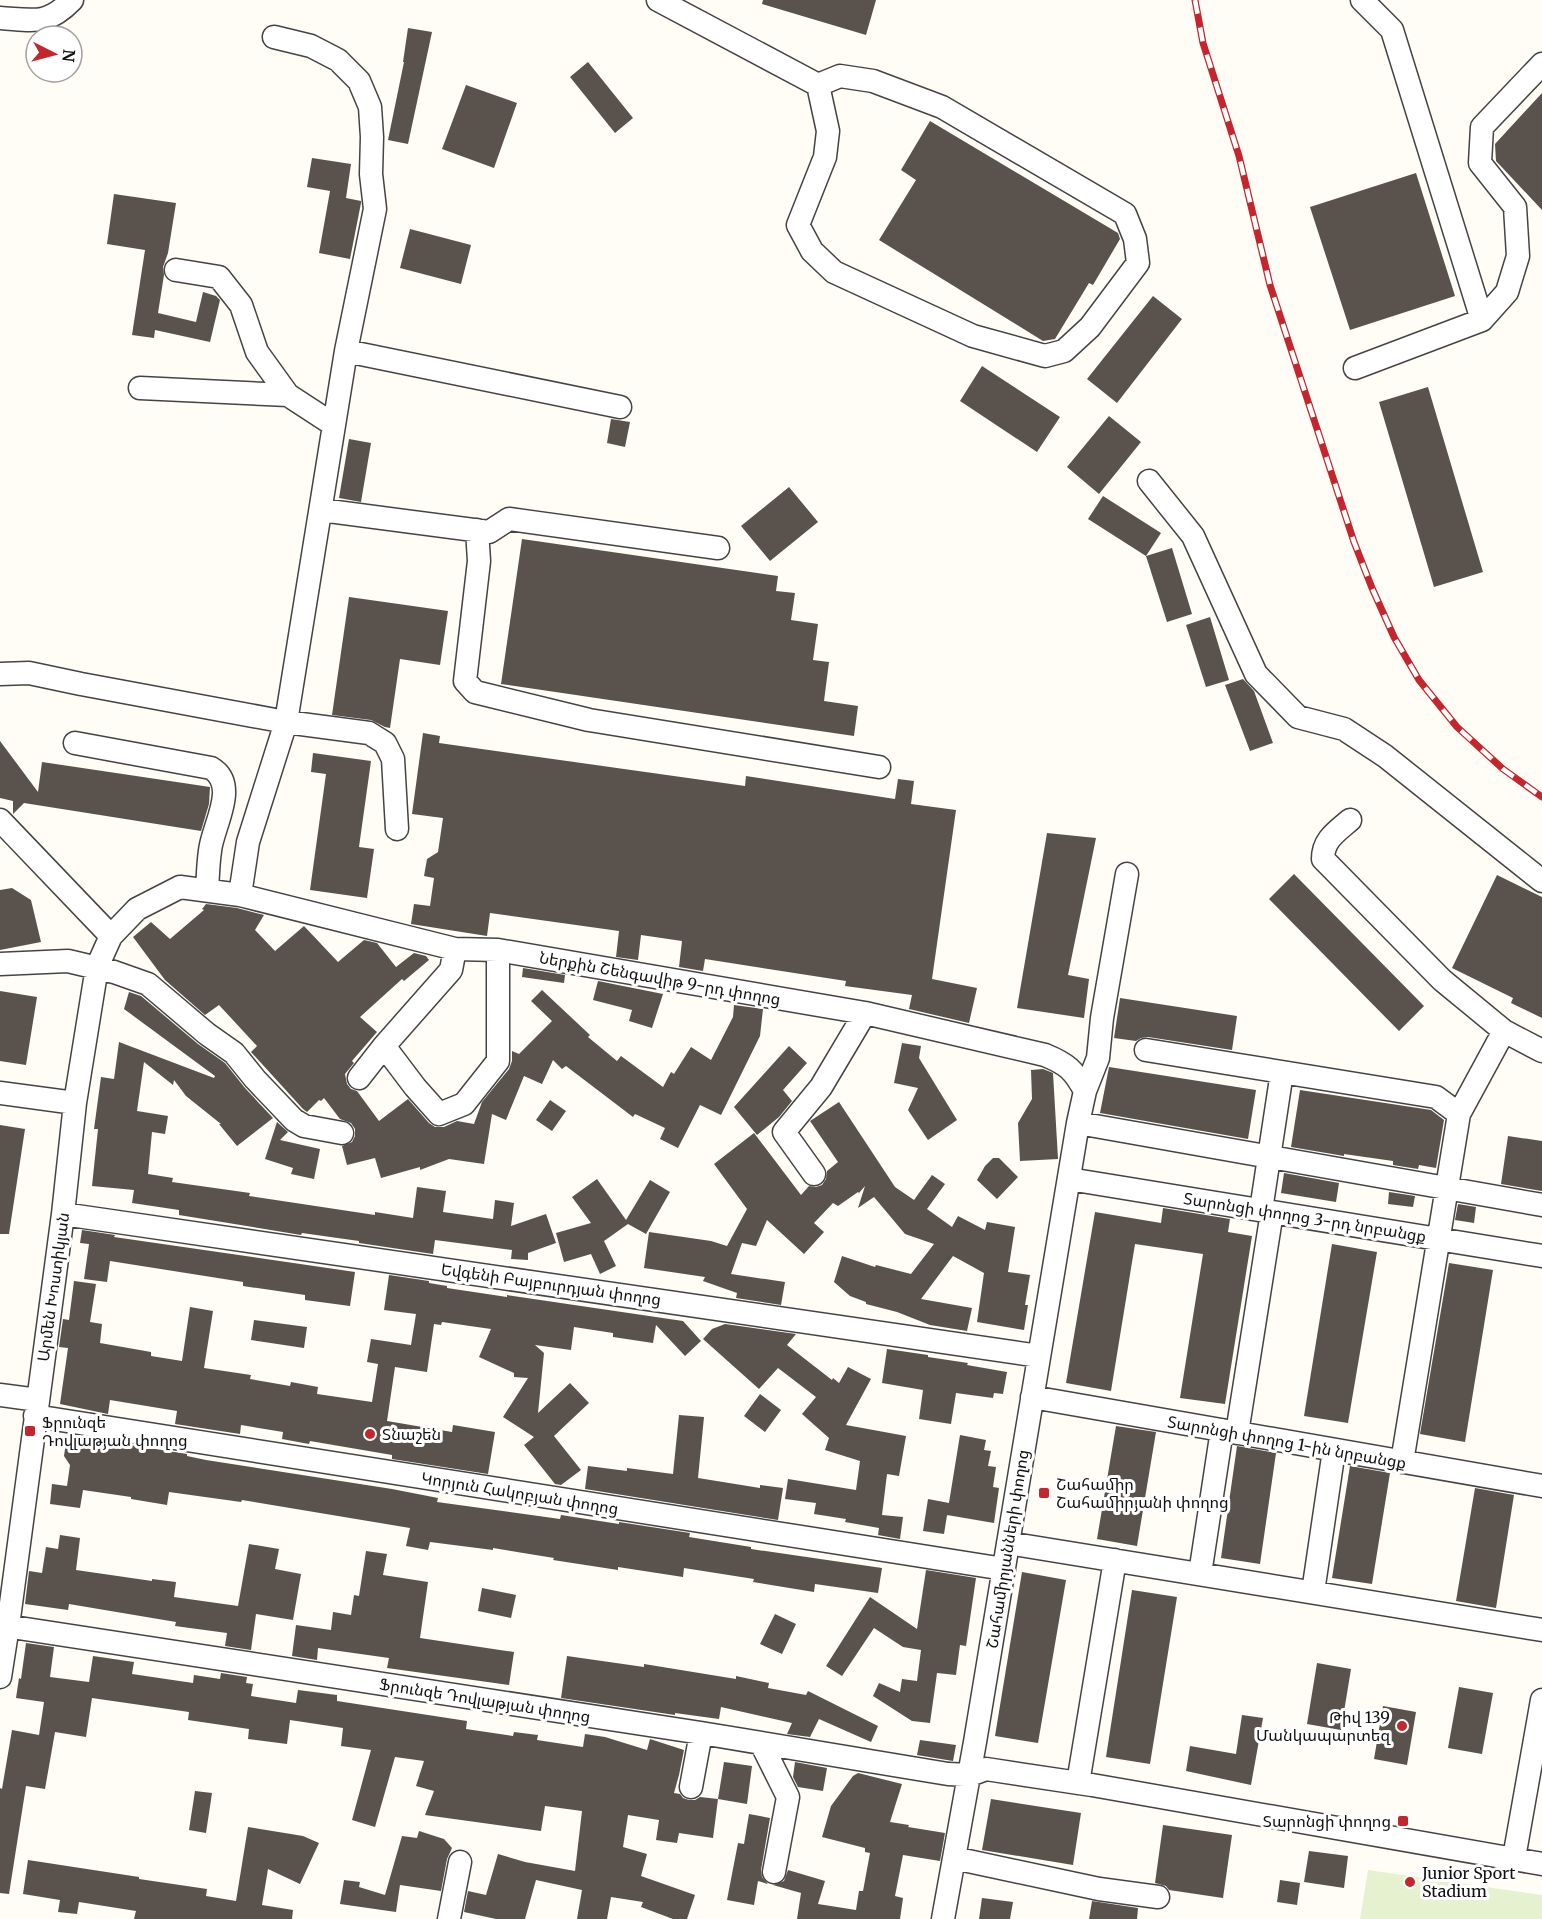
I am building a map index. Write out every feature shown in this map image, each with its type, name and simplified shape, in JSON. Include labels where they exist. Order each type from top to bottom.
[{"type":"street","points":[[0,18],[37,21],[52,17],[72,0]]},
{"type":"street","points":[[658,0],[818,85],[828,130],[825,157],[798,225],[812,251],[834,272],[973,336],[1045,356],[1064,351],[1090,327],[1138,263],[1135,239],[1125,214],[942,107],[873,81],[840,76],[818,85]]},
{"type":"street","points":[[1362,0],[1392,30],[1482,320]]},
{"type":"street","points":[[240,895],[248,842],[286,722],[346,351],[375,209],[370,174],[372,137],[370,106],[359,81],[338,60],[310,46],[274,37]]},
{"type":"street","points":[[1355,368],[1482,320],[1507,292],[1518,256],[1515,207],[1480,163],[1482,127],[1542,64]]},
{"type":"street","points":[[176,270],[219,277],[241,305],[256,352],[288,395],[334,425]]},
{"type":"street","points":[[346,351],[620,407]]},
{"type":"street","points":[[140,388],[288,395]]},
{"type":"street","points":[[1149,480],[1193,536],[1256,674],[1298,717],[1344,729],[1386,756],[1542,881]]},
{"type":"street","points":[[321,510],[489,532],[509,519],[718,548]]},
{"type":"street","points":[[477,530],[479,561],[465,681],[475,692],[589,720],[879,767]]},
{"type":"street","points":[[0,674],[29,673],[286,722],[369,733],[385,742],[393,759],[397,829]]},
{"type":"street","points":[[75,743],[211,768],[218,772],[224,785],[225,795],[209,852],[207,889]]},
{"type":"street","points":[[0,820],[111,936]]},
{"type":"street","points":[[1350,820],[1326,842],[1323,859],[1442,980],[1504,1031],[1542,1051]]},
{"type":"street","points":[[1069,1179],[1085,1091],[1098,1058],[1102,1018],[1127,874]]},
{"type":"street","name":"Ներքին Շենգավիթ 9-րդ փողոց","points":[[137,909],[180,887],[207,889],[240,895],[455,949],[498,950],[865,1013],[1045,1055],[1066,1064],[1078,1077],[1085,1091]]},
{"type":"street","name":"Արմեն Խոստիկյան","points":[[0,1677],[4,1625],[63,1214],[75,1103],[97,967],[111,936],[137,909]]},
{"type":"street","points":[[359,1078],[451,970],[455,949]]},
{"type":"street","points":[[384,1046],[415,1087],[439,1113],[464,1104],[498,1061],[498,950]]},
{"type":"street","points":[[0,964],[68,962],[97,967],[148,984],[207,1034],[234,1053],[294,1120],[304,1126],[342,1133]]},
{"type":"street","points":[[814,1174],[784,1132],[821,1088],[865,1013]]},
{"type":"street","points":[[1402,1462],[1459,1114],[1504,1031]]},
{"type":"street","points":[[1146,1050],[1436,1097],[1459,1114]]},
{"type":"street","points":[[1200,1574],[1230,1432],[1266,1211],[1269,1155],[1282,1072]]},
{"type":"street","points":[[0,1093],[75,1103]]},
{"type":"street","points":[[1078,1123],[1542,1205]]},
{"type":"street","name":"Տարոնցի փողոց 3-րդ նրբանցք","points":[[1069,1179],[1542,1256]]},
{"type":"street","name":"Շահամիրյանների փողոց","points":[[943,1919],[970,1775],[1069,1179]]},
{"type":"street","name":"Եվգենի Բայբուրդյան փողոց","points":[[63,1214],[1039,1356]]},
{"type":"street","name":"Կորյուն Հակոբյան փողոց","points":[[0,1395],[36,1408],[1004,1569]]},
{"type":"street","name":"Տարոնցի փողոց 1-ին նրբանցք","points":[[1032,1397],[1542,1486]]},
{"type":"street","points":[[1313,1592],[1334,1450]]},
{"type":"street","points":[[1008,1543],[1542,1630]]},
{"type":"street","points":[[1078,1783],[1115,1560]]},
{"type":"street","name":"Ֆրունզե Դովլաթյան փողոց","points":[[4,1625],[701,1733],[948,1774],[970,1775]]},
{"type":"street","points":[[1514,1858],[1542,1700]]},
{"type":"street","points":[[691,1787],[701,1733]]},
{"type":"street","points":[[762,1743],[788,1797],[774,1872]]},
{"type":"street","points":[[970,1775],[986,1769],[1078,1783],[1542,1864]]},
{"type":"street","points":[[954,1858],[1099,1889],[1158,1897]]},
{"type":"street","points":[[448,1919],[460,1862]]},
{"type":"green space","name":"Junior Sport Stadium","points":[[1368,1870],[1542,1895],[1542,1919],[1360,1919]]},
{"type":"building","points":[[763,0],[876,0],[866,35],[762,4]]},
{"type":"building","points":[[408,28],[432,32],[408,144],[388,140],[404,62]]},
{"type":"building","points":[[588,62],[633,118],[615,133],[570,77]]},
{"type":"building","points":[[466,85],[517,103],[494,168],[442,149]]},
{"type":"building","points":[[1542,93],[1542,210],[1496,161],[1495,144]]},
{"type":"building","points":[[930,121],[1118,233],[1120,239],[1093,285],[1089,283],[1055,339],[1043,341],[879,240],[916,180],[901,170]]},
{"type":"building","points":[[312,158],[351,164],[346,198],[361,201],[361,203],[350,259],[319,253],[330,191],[307,187]]},
{"type":"building","points":[[1416,173],[1455,296],[1350,330],[1310,207]]},
{"type":"building","points":[[114,194],[176,203],[168,253],[163,267],[164,275],[158,313],[196,322],[203,292],[216,296],[220,300],[210,342],[155,330],[154,338],[132,335],[145,250],[107,244]]},
{"type":"building","points":[[410,229],[471,245],[461,284],[400,268]]},
{"type":"building","points":[[1153,296],[1182,319],[1117,403],[1087,379]]},
{"type":"building","points":[[982,366],[1060,417],[1037,452],[960,401]]},
{"type":"building","points":[[1428,387],[1483,572],[1434,587],[1379,402]]},
{"type":"building","points":[[1109,416],[1141,442],[1099,494],[1067,467]]},
{"type":"building","points":[[611,419],[630,422],[625,447],[607,443]]},
{"type":"building","points":[[349,439],[371,443],[361,502],[339,498]]},
{"type":"building","points":[[789,487],[818,522],[770,561],[741,526]]},
{"type":"building","points":[[1103,496],[1161,533],[1146,556],[1088,519]]},
{"type":"building","points":[[522,539],[778,576],[776,591],[795,593],[791,620],[818,624],[813,660],[829,662],[824,701],[858,706],[854,736],[501,684]]},
{"type":"building","points":[[1172,548],[1192,614],[1167,622],[1146,556]]},
{"type":"building","points":[[349,597],[448,611],[440,665],[400,659],[390,728],[371,720],[332,715]]},
{"type":"building","points":[[1210,617],[1229,680],[1206,687],[1186,625]]},
{"type":"building","points":[[1243,679],[1254,691],[1273,743],[1250,751],[1225,685]]},
{"type":"building","points":[[423,733],[440,736],[439,743],[745,786],[746,776],[895,799],[898,779],[914,781],[911,804],[956,810],[932,979],[977,988],[969,1023],[909,1009],[912,995],[845,986],[846,981],[705,959],[703,971],[679,967],[682,941],[641,935],[638,960],[616,957],[619,931],[490,913],[487,936],[411,924],[414,904],[430,906],[434,878],[424,876],[427,859],[438,852],[443,818],[412,814]]},
{"type":"building","points":[[0,741],[38,792],[42,762],[210,787],[209,804],[201,831],[24,803],[13,814],[13,801],[0,798]]},
{"type":"building","points":[[313,753],[371,761],[359,847],[374,849],[367,898],[310,890],[326,774],[311,772]]},
{"type":"building","points":[[1047,833],[1096,838],[1068,975],[1089,979],[1084,1018],[1017,1008]]},
{"type":"building","points":[[1294,874],[1424,1006],[1399,1031],[1269,899]]},
{"type":"building","points":[[1497,875],[1542,897],[1542,1018],[1511,1003],[1513,998],[1452,968]]},
{"type":"building","points":[[12,888],[31,900],[41,942],[0,950],[0,890]]},
{"type":"building","points":[[206,904],[237,908],[264,915],[255,930],[275,951],[304,926],[338,962],[364,940],[377,943],[396,967],[414,953],[426,956],[429,960],[404,981],[402,979],[360,1017],[377,1032],[352,1061],[354,1063],[345,1074],[347,1084],[351,1089],[357,1091],[379,1121],[408,1099],[435,1127],[444,1127],[457,1121],[474,1124],[482,1102],[509,1069],[512,1051],[519,1054],[552,1021],[531,1001],[542,990],[590,1035],[588,1037],[617,1061],[621,1056],[663,1087],[671,1072],[674,1074],[691,1047],[711,1060],[733,1017],[734,1005],[763,1009],[760,1036],[721,1115],[700,1105],[678,1148],[660,1139],[665,1128],[635,1114],[633,1117],[566,1066],[562,1069],[553,1060],[542,1084],[524,1076],[506,1120],[492,1114],[484,1164],[449,1159],[420,1170],[420,1167],[381,1178],[375,1158],[347,1165],[342,1146],[352,1142],[355,1136],[355,1129],[351,1123],[340,1119],[324,1098],[307,1112],[303,1109],[251,1052],[257,1046],[219,1005],[205,1015],[165,980],[133,937],[151,922],[170,939],[204,910],[202,909]]},
{"type":"building","points":[[523,968],[565,975],[564,983],[522,977]]},
{"type":"building","points":[[598,981],[663,994],[652,1028],[629,1021],[632,1010],[593,1000]]},
{"type":"building","points":[[0,991],[37,997],[26,1065],[0,1061]]},
{"type":"building","points":[[129,992],[141,996],[198,1044],[225,1063],[273,1118],[237,1146],[219,1124],[221,1124],[186,1096],[174,1080],[173,1085],[144,1062],[137,1111],[168,1116],[165,1134],[152,1132],[148,1174],[173,1178],[172,1182],[250,1193],[249,1196],[375,1215],[375,1212],[413,1218],[417,1187],[446,1191],[443,1212],[493,1219],[495,1200],[514,1203],[511,1226],[546,1214],[556,1243],[528,1253],[528,1260],[511,1259],[512,1250],[435,1240],[433,1254],[179,1215],[179,1210],[132,1203],[134,1190],[92,1186],[98,1129],[94,1129],[101,1077],[114,1079],[119,1042],[214,1078],[215,1076],[124,1009]]},
{"type":"building","points":[[1120,998],[1237,1016],[1232,1050],[1148,1037],[1136,1041],[1114,1038]]},
{"type":"building","points":[[902,1043],[921,1046],[919,1058],[957,1120],[928,1140],[908,1110],[918,1088],[894,1083]]},
{"type":"building","points":[[789,1046],[807,1063],[783,1090],[792,1101],[779,1117],[757,1135],[734,1107]]},
{"type":"building","points":[[1109,1067],[1256,1090],[1248,1139],[1100,1113]]},
{"type":"building","points":[[1043,1069],[1053,1073],[1058,1159],[1020,1161],[1018,1123],[1032,1099],[1031,1070]]},
{"type":"building","points":[[1300,1090],[1431,1110],[1444,1120],[1436,1168],[1419,1165],[1418,1169],[1393,1165],[1393,1161],[1291,1147]]},
{"type":"building","points":[[550,1100],[566,1111],[552,1131],[536,1120]]},
{"type":"building","points":[[839,1102],[895,1187],[914,1200],[932,1175],[945,1184],[927,1209],[952,1227],[958,1216],[985,1230],[987,1222],[1015,1227],[1008,1272],[1030,1275],[1024,1330],[977,1322],[984,1273],[953,1256],[921,1299],[972,1308],[967,1331],[930,1325],[897,1312],[866,1304],[850,1296],[834,1282],[842,1256],[875,1267],[876,1265],[911,1274],[934,1244],[905,1234],[874,1197],[858,1208],[865,1186],[859,1193],[838,1206],[833,1203],[814,1223],[824,1232],[804,1254],[767,1220],[756,1246],[742,1243],[731,1274],[785,1282],[781,1305],[736,1298],[737,1293],[703,1281],[705,1277],[644,1268],[649,1232],[711,1241],[727,1246],[747,1209],[714,1164],[754,1133],[801,1195],[809,1186],[822,1185],[827,1171],[838,1162],[810,1121]]},
{"type":"building","points":[[277,1122],[288,1132],[280,1140],[320,1149],[314,1179],[291,1174],[293,1168],[265,1159]]},
{"type":"building","points":[[0,1125],[25,1129],[9,1234],[0,1234]]},
{"type":"building","points":[[1508,1136],[1542,1141],[1542,1191],[1501,1184]]},
{"type":"building","points":[[993,1158],[999,1158],[1018,1177],[997,1199],[977,1180]]},
{"type":"building","points":[[1284,1173],[1339,1183],[1336,1202],[1281,1193]]},
{"type":"building","points":[[597,1179],[626,1220],[650,1180],[670,1192],[646,1234],[628,1224],[604,1241],[616,1266],[600,1274],[591,1254],[564,1262],[556,1233],[591,1223],[572,1197]]},
{"type":"building","points":[[1389,1192],[1415,1196],[1413,1207],[1388,1204]]},
{"type":"building","points":[[1458,1204],[1476,1207],[1474,1223],[1455,1220]]},
{"type":"building","points":[[1163,1208],[1230,1219],[1228,1232],[1252,1236],[1225,1404],[1180,1398],[1203,1254],[1135,1244],[1111,1391],[1066,1383],[1095,1212],[1161,1223]]},
{"type":"building","points":[[82,1230],[115,1235],[114,1237],[355,1272],[350,1306],[305,1300],[305,1295],[243,1286],[243,1282],[110,1261],[107,1282],[84,1279],[89,1244],[80,1243]]},
{"type":"building","points":[[1332,1244],[1377,1252],[1348,1423],[1304,1416]]},
{"type":"building","points":[[1449,1263],[1493,1270],[1465,1442],[1420,1434]]},
{"type":"building","points":[[389,1275],[429,1281],[429,1283],[447,1286],[447,1288],[683,1321],[701,1341],[685,1356],[656,1325],[653,1343],[613,1337],[613,1333],[574,1327],[571,1350],[535,1345],[544,1353],[538,1413],[570,1383],[589,1403],[554,1436],[581,1470],[561,1485],[555,1484],[524,1445],[534,1437],[503,1417],[528,1378],[514,1377],[514,1373],[479,1357],[491,1329],[442,1322],[441,1325],[434,1324],[427,1372],[395,1367],[387,1421],[452,1432],[453,1425],[495,1432],[488,1474],[392,1459],[392,1455],[310,1441],[309,1444],[282,1439],[283,1432],[241,1425],[240,1434],[175,1424],[177,1411],[110,1400],[108,1414],[60,1404],[68,1348],[59,1347],[63,1319],[69,1320],[74,1281],[96,1284],[90,1322],[102,1324],[100,1343],[151,1352],[151,1356],[182,1361],[190,1307],[213,1311],[204,1368],[251,1375],[250,1379],[290,1386],[291,1382],[318,1387],[317,1394],[372,1402],[378,1364],[367,1362],[371,1339],[411,1345],[416,1314],[384,1310]]},
{"type":"building","points":[[254,1320],[307,1327],[304,1348],[251,1340]]},
{"type":"building","points":[[725,1324],[796,1334],[787,1345],[832,1380],[833,1378],[839,1383],[848,1367],[871,1379],[846,1425],[906,1436],[899,1476],[887,1474],[882,1515],[903,1517],[900,1539],[878,1535],[879,1528],[845,1522],[846,1519],[814,1514],[816,1503],[785,1499],[788,1479],[856,1490],[860,1461],[825,1450],[829,1438],[802,1414],[816,1397],[778,1368],[759,1389],[703,1339],[712,1329]]},
{"type":"building","points":[[887,1349],[928,1355],[928,1357],[1007,1372],[1003,1394],[994,1393],[993,1398],[956,1393],[951,1424],[919,1419],[923,1390],[882,1383]]},
{"type":"building","points":[[760,1394],[781,1410],[765,1432],[744,1416]]},
{"type":"building","points":[[679,1415],[704,1417],[698,1478],[760,1488],[760,1485],[783,1488],[778,1520],[585,1489],[588,1466],[673,1474]]},
{"type":"building","points":[[1116,1426],[1156,1432],[1137,1546],[1097,1539]]},
{"type":"building","points":[[67,1435],[187,1454],[187,1456],[206,1460],[392,1489],[438,1498],[437,1502],[560,1519],[561,1515],[619,1524],[619,1522],[690,1533],[689,1537],[751,1547],[751,1549],[882,1568],[878,1593],[815,1584],[814,1592],[753,1582],[754,1579],[684,1568],[683,1577],[618,1567],[618,1570],[493,1548],[493,1550],[430,1542],[428,1550],[406,1546],[410,1528],[242,1500],[241,1502],[169,1492],[167,1505],[83,1490],[80,1508],[50,1504],[52,1484],[67,1486],[70,1465],[64,1456]]},
{"type":"building","points":[[960,1435],[986,1440],[984,1450],[991,1451],[988,1466],[996,1467],[993,1487],[999,1488],[994,1523],[947,1515]]},
{"type":"building","points":[[1237,1446],[1276,1453],[1260,1564],[1221,1558]]},
{"type":"building","points":[[1350,1466],[1390,1473],[1372,1584],[1332,1578]]},
{"type":"building","points":[[1475,1488],[1514,1495],[1496,1608],[1456,1601]]},
{"type":"building","points":[[928,1499],[949,1503],[944,1534],[923,1531]]},
{"type":"building","points":[[60,1535],[80,1538],[76,1570],[152,1581],[152,1579],[176,1582],[174,1597],[238,1606],[249,1544],[279,1549],[275,1569],[301,1574],[293,1620],[256,1614],[251,1650],[225,1646],[227,1633],[175,1626],[176,1622],[69,1604],[68,1610],[25,1604],[29,1571],[42,1573],[46,1547],[58,1549]]},
{"type":"building","points":[[366,1551],[387,1554],[383,1575],[428,1582],[420,1638],[514,1652],[509,1685],[387,1668],[389,1658],[318,1648],[317,1660],[292,1656],[296,1625],[331,1630],[333,1612],[351,1615],[354,1595],[359,1596]]},
{"type":"building","points":[[926,1570],[976,1578],[966,1646],[960,1645],[956,1675],[937,1673],[930,1723],[912,1721],[873,1696],[879,1683],[900,1692],[902,1679],[917,1681],[921,1650],[903,1647],[874,1628],[842,1676],[826,1666],[870,1597],[917,1629]]},
{"type":"building","points":[[1022,1572],[1066,1580],[1038,1743],[995,1736]]},
{"type":"building","points":[[482,1588],[516,1595],[511,1618],[478,1611]]},
{"type":"building","points":[[1132,1590],[1177,1597],[1150,1764],[1106,1757]]},
{"type":"building","points":[[775,1614],[796,1624],[782,1654],[760,1644]]},
{"type":"building","points":[[26,1643],[54,1647],[50,1677],[89,1682],[93,1656],[134,1662],[132,1674],[193,1683],[194,1675],[220,1679],[221,1673],[247,1677],[246,1683],[253,1684],[251,1696],[296,1703],[298,1690],[337,1695],[337,1701],[467,1721],[466,1729],[513,1736],[514,1732],[538,1735],[537,1740],[583,1747],[585,1734],[605,1737],[647,1750],[650,1739],[684,1750],[674,1793],[689,1800],[700,1797],[718,1799],[713,1838],[679,1833],[677,1843],[656,1840],[659,1820],[628,1815],[623,1847],[647,1854],[641,1876],[695,1895],[687,1919],[673,1919],[641,1907],[643,1902],[611,1897],[607,1919],[577,1919],[582,1890],[536,1880],[525,1919],[496,1919],[464,1912],[468,1891],[486,1895],[498,1854],[525,1862],[575,1871],[582,1811],[545,1806],[541,1831],[425,1815],[434,1791],[416,1786],[424,1761],[395,1757],[375,1827],[352,1820],[371,1750],[341,1746],[343,1728],[290,1720],[287,1744],[248,1739],[249,1729],[188,1720],[189,1712],[92,1698],[86,1737],[55,1732],[45,1789],[26,1786],[9,1894],[0,1893],[0,1788],[2,1789],[12,1730],[39,1735],[44,1702],[16,1698]]},
{"type":"building","points":[[567,1656],[644,1667],[644,1664],[736,1679],[736,1676],[769,1683],[768,1688],[806,1695],[808,1691],[878,1726],[871,1742],[819,1719],[810,1737],[787,1734],[792,1723],[721,1707],[719,1719],[675,1713],[675,1715],[561,1698]]},
{"type":"building","points":[[1317,1663],[1351,1669],[1341,1730],[1307,1724]]},
{"type":"building","points":[[1459,1687],[1493,1693],[1482,1754],[1448,1748]]},
{"type":"building","points":[[1383,1706],[1416,1712],[1407,1765],[1374,1759]]},
{"type":"building","points":[[1242,1715],[1263,1718],[1251,1785],[1186,1771],[1190,1746],[1236,1754]]},
{"type":"building","points":[[920,1740],[956,1745],[953,1761],[917,1755]]},
{"type":"building","points":[[724,1762],[752,1766],[747,1804],[718,1799]]},
{"type":"building","points":[[795,1762],[827,1768],[823,1791],[798,1787],[793,1777]]},
{"type":"building","points":[[858,1773],[902,1784],[890,1822],[945,1833],[940,1861],[903,1855],[895,1896],[903,1898],[900,1919],[797,1919],[801,1893],[773,1885],[784,1881],[788,1870],[825,1881],[818,1904],[856,1910],[859,1891],[863,1891],[870,1853],[865,1852],[865,1848],[822,1837],[831,1806],[853,1776]]},
{"type":"building","points":[[195,1791],[212,1793],[206,1833],[189,1830]]},
{"type":"building","points":[[991,1799],[1081,1813],[1073,1865],[982,1850]]},
{"type":"building","points":[[749,1814],[770,1818],[761,1870],[762,1877],[768,1884],[758,1881],[754,1905],[727,1900],[738,1843],[744,1844]]},
{"type":"building","points":[[1163,1825],[1232,1835],[1223,1898],[1169,1890],[1166,1886],[1155,1883]]},
{"type":"building","points":[[248,1827],[303,1836],[319,1843],[300,1884],[268,1869],[262,1905],[293,1910],[292,1919],[134,1919],[136,1911],[79,1902],[77,1914],[58,1912],[60,1900],[23,1894],[28,1860],[207,1889],[206,1896],[236,1901]]},
{"type":"building","points":[[419,1831],[444,1839],[452,1848],[447,1859],[441,1891],[400,1885],[396,1912],[340,1904],[344,1880],[360,1882],[359,1887],[385,1895],[402,1836],[417,1838]]},
{"type":"building","points":[[1309,1851],[1348,1856],[1344,1888],[1304,1882]]},
{"type":"building","points":[[1280,1880],[1300,1883],[1297,1905],[1277,1902]]},
{"type":"building","points":[[982,1898],[1013,1902],[1010,1919],[979,1919]]},
{"type":"building","points":[[1092,1901],[1138,1908],[1137,1919],[1089,1919]]},
{"type":"railway","points":[[1195,0],[1203,43],[1239,156],[1270,285],[1354,542],[1372,588],[1394,637],[1419,680],[1457,727],[1503,769],[1542,797]]},
{"type":"place","name":"Ֆրունզե Դովլաթյան փողոց","points":[[30,1431]]},
{"type":"place","name":"Տնաշեն","points":[[370,1434]]},
{"type":"place","name":"Շահամիր Շահամիրյանի փողոց","points":[[1044,1493]]},
{"type":"place","name":"Թիվ 139 Մանկապարտեզ","points":[[1402,1726]]},
{"type":"place","name":"Տարոնցի փողոց","points":[[1403,1821]]},
{"type":"place","name":"Junior Sport Stadium","points":[[1410,1882]]}]
